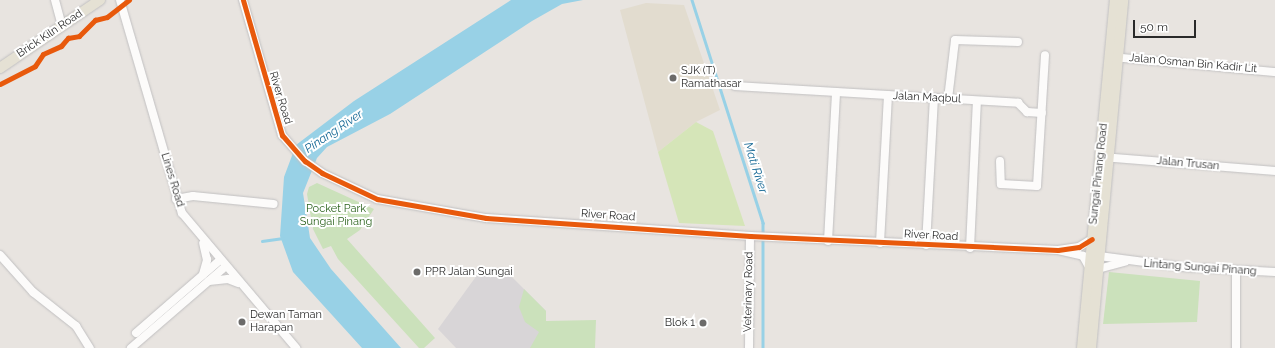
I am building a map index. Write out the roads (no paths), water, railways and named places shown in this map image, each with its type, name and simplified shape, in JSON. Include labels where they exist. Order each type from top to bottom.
[{"type":"main road","name":"Brick Kiln Road","points":[[0,68],[100,0]]},
{"type":"main road","name":"Sungai Pinang Road","points":[[1114,57],[1115,0]]},
{"type":"main road","name":"Sungai Pinang Road","points":[[1091,348],[1094,269],[1092,239],[1104,157],[1114,57],[1123,0]]},
{"type":"main road","name":"Sungai Pinang Road","points":[[1082,348],[1094,269],[1099,256],[1104,157]]},
{"type":"street","points":[[55,0],[62,26]]},
{"type":"street","name":"Lines Road","points":[[120,0],[176,199],[203,241],[296,348]]},
{"type":"street","name":"River Road","points":[[243,0],[274,116],[286,141],[322,173],[377,199],[469,216],[753,237],[970,248],[1058,250],[1079,247],[1092,239]]},
{"type":"street","points":[[948,99],[955,40],[1018,42]]},
{"type":"street","points":[[1000,161],[1001,184],[1037,186],[1045,55]]},
{"type":"street","name":"Jalan Osman Bin Kadir Lit","points":[[1114,57],[1275,72]]},
{"type":"street","name":"Jalan Maqbul","points":[[735,86],[1018,103],[1027,112],[1042,113]]},
{"type":"street","points":[[828,240],[836,92]]},
{"type":"street","points":[[880,243],[888,95]]},
{"type":"street","points":[[926,245],[934,98]]},
{"type":"street","points":[[970,248],[976,100]]},
{"type":"street","name":"Jalan Trusan","points":[[1104,157],[1275,171]]},
{"type":"street","points":[[176,199],[193,196],[274,204]]},
{"type":"street","name":"Veterinary Road","points":[[749,348],[753,237]]},
{"type":"street","points":[[131,348],[205,279],[208,260],[203,241]]},
{"type":"street","name":"River Road","points":[[1058,250],[1083,256],[1094,269]]},
{"type":"street","points":[[0,255],[33,292],[76,326],[90,348]]},
{"type":"street","name":"Lintang Sungai Pinang","points":[[1099,256],[1125,262],[1236,271],[1275,272]]},
{"type":"street","name":"Lintang Sungai Pinang","points":[[1094,269],[1125,262]]},
{"type":"street","points":[[136,333],[223,264]]},
{"type":"street","points":[[1236,271],[1236,348]]},
{"type":"street","points":[[205,279],[228,279],[241,284]]},
{"type":"water","name":"Pinang River","points":[[511,0],[583,0],[562,4],[532,21],[390,114],[327,147],[317,158],[303,193],[310,238],[331,269],[401,348],[362,348],[293,272],[280,236],[284,177],[296,145],[354,101]]},
{"type":"waterway","name":"Mati River","points":[[692,0],[763,223],[763,348]]},
{"type":"waterway","points":[[262,241],[283,238]]},
{"type":"place","name":"SJK (T) Ramathasar","points":[[673,78]]},
{"type":"place","name":"PPR Jalan Sungai","points":[[417,272]]},
{"type":"place","name":"Dewan Taman Harapan","points":[[242,322]]},
{"type":"place","name":"Blok 1","points":[[703,323]]},
{"type":"park label","name":"Pocket Park Sungai Pinang","points":[[336,216]]}]
